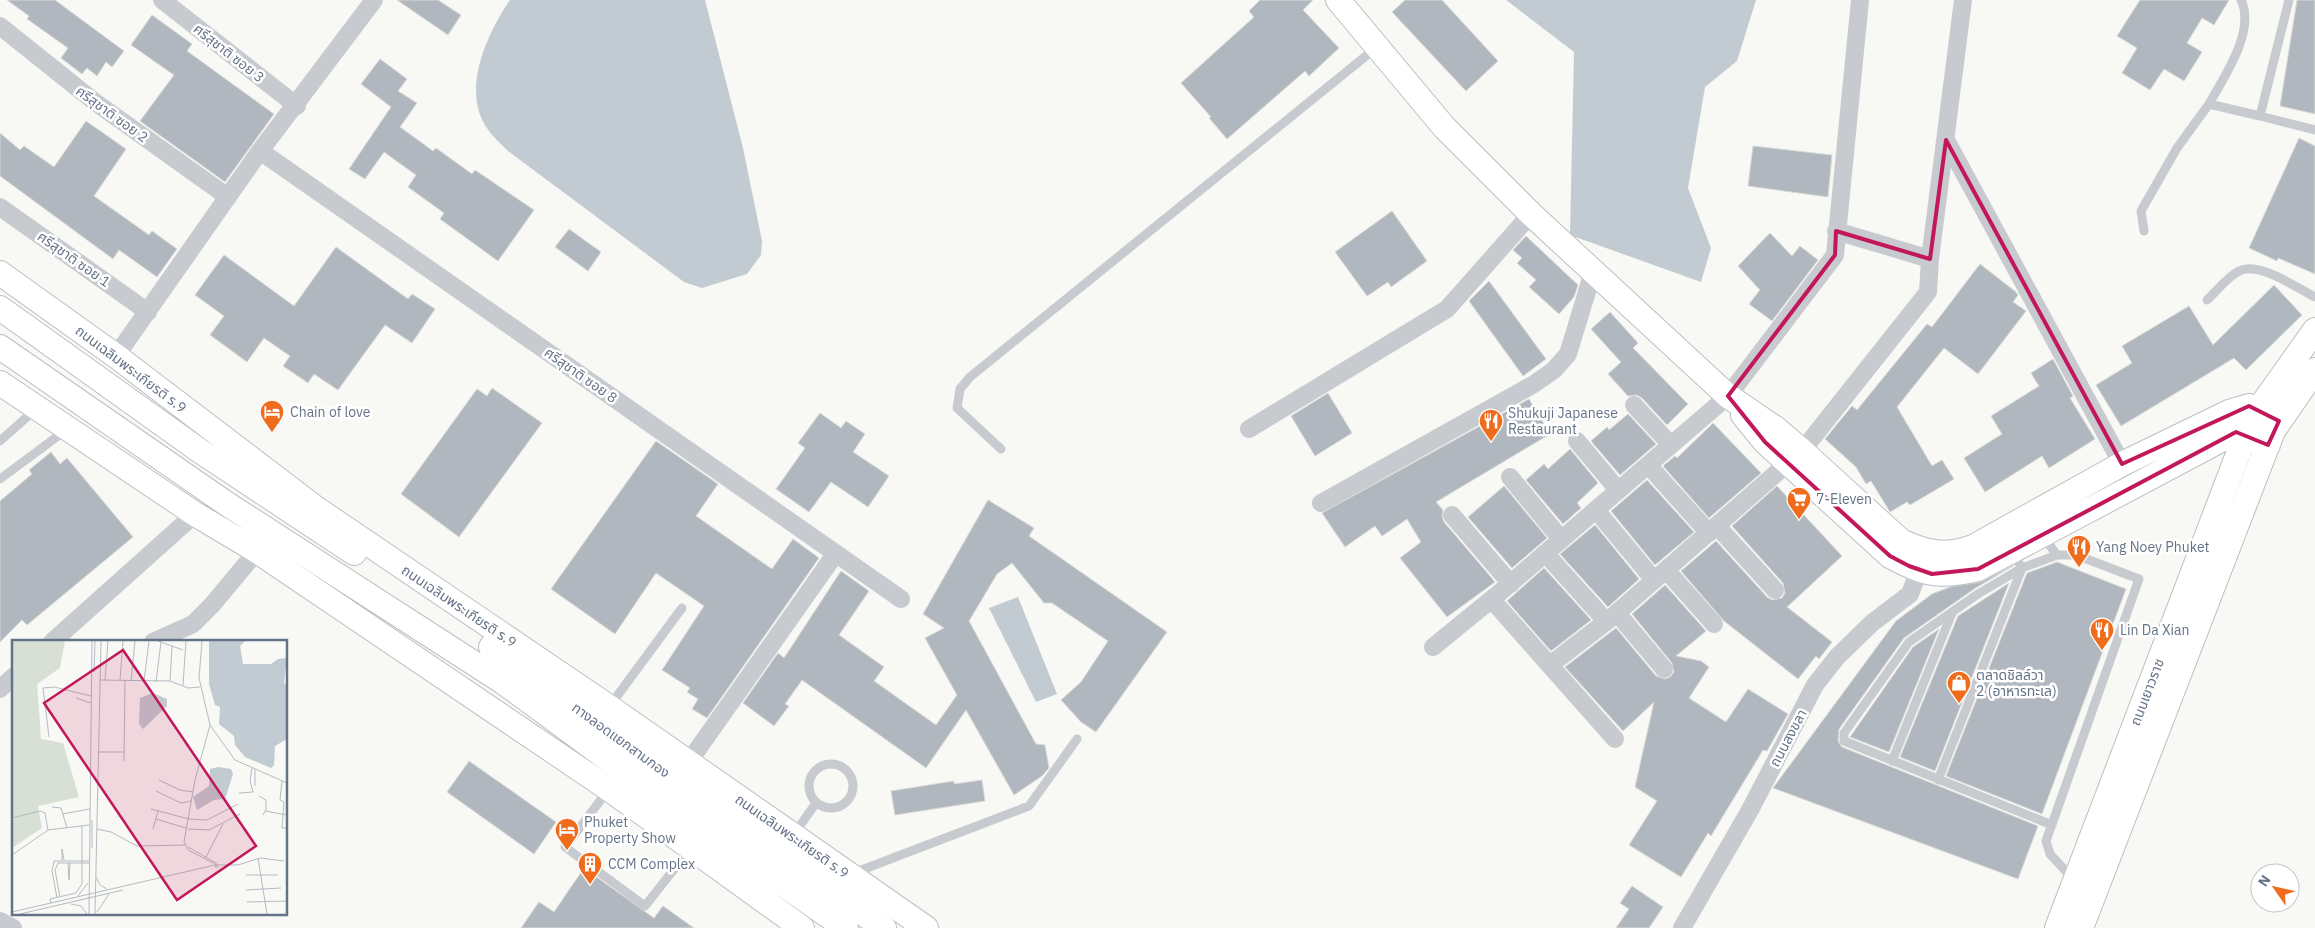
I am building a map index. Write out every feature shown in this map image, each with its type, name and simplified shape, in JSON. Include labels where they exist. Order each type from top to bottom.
[{"type":"main road","points":[[1338,0],[1444,127],[1531,214],[1728,396],[1775,428],[1795,457],[1890,556],[1919,570],[1932,574],[1954,574],[2017,560],[2042,534],[2236,432],[2268,445]]},
{"type":"main road","name":"ถนนเฉลิมพระเกียรติ ร.9","points":[[0,273],[116,356],[317,509],[608,707],[926,928]]},
{"type":"main road","name":"ถนนเฉลิมพระเกียรติ ร.9","points":[[0,308],[208,456],[356,554]]},
{"type":"main road","name":"ถนนเยาวราช","points":[[2056,928],[2245,436],[2258,410],[2315,330]]},
{"type":"main road","points":[[0,347],[227,504],[341,578],[477,700]]},
{"type":"main road","name":"ถนนเยาวราช","points":[[2081,928],[2268,445],[2280,421],[2315,370]]},
{"type":"main road","points":[[0,382],[195,514],[257,551],[610,789],[802,928]]},
{"type":"main road","points":[[1795,457],[1901,541],[1917,549],[1935,554],[1957,553],[1973,547],[2122,464],[2229,412],[2249,406],[2280,421]]},
{"type":"main road","points":[[356,554],[516,644]]},
{"type":"main road","name":"ทางลอดแยกสามกอง","points":[[356,554],[516,664],[727,818],[884,928]]},
{"type":"main road","name":"ทางลอดแยกสามกอง","points":[[341,578],[503,682],[714,837],[846,928]]},
{"type":"street","name":"ศรีสุชาติ ซอย 3","points":[[162,0],[296,106]]},
{"type":"street","points":[[1433,647],[1511,584],[1728,396],[1835,255],[1860,0]]},
{"type":"street","points":[[1550,665],[1611,617],[1795,457],[1928,292],[1930,260],[1963,0]]},
{"type":"street","points":[[116,356],[260,151],[296,106],[370,1]]},
{"type":"street","name":"ศรีสุชาติ ซอย 2","points":[[0,26],[95,102],[228,197]]},
{"type":"street","points":[[1946,140],[2122,464]]},
{"type":"street","name":"ศรีสุชาติ ซอย 8","points":[[260,151],[901,599]]},
{"type":"street","name":"ศรีสุชาติ ซอย 1","points":[[0,207],[148,312]]},
{"type":"street","points":[[1250,429],[1447,309],[1531,214]]},
{"type":"street","points":[[1836,231],[1930,260]]},
{"type":"street","points":[[1321,503],[1534,384],[1554,370],[1568,354],[1593,272]]},
{"type":"street","points":[[1634,404],[1671,445]]},
{"type":"street","points":[[1577,441],[1618,490]]},
{"type":"street","points":[[1648,465],[1775,590]]},
{"type":"street","points":[[1510,477],[1561,539]]},
{"type":"street","points":[[1596,510],[1660,575],[1714,624]]},
{"type":"street","points":[[54,640],[195,514]]},
{"type":"street","points":[[1452,515],[1511,584]]},
{"type":"street","points":[[157,640],[193,624],[212,605],[257,551]]},
{"type":"street","points":[[688,763],[836,553]]},
{"type":"street","points":[[1545,553],[1664,669]]},
{"type":"street","name":"ถนนสงขลา","points":[[1682,928],[1750,810],[1815,686],[1837,657],[1851,643],[1872,623],[1910,594],[1919,570]]},
{"type":"street","points":[[1492,600],[1615,739]]},
{"type":"street","points":[[0,689],[12,678]]},
{"type":"street","points":[[0,921],[13,928]]},
{"type":"lane","points":[[2144,231],[2141,211],[2177,148],[2209,104],[2234,58],[2246,26],[2245,8],[2241,0]]},
{"type":"lane","points":[[2260,116],[2287,1]]},
{"type":"lane","points":[[1000,449],[957,408],[960,389],[970,377],[1377,47]]},
{"type":"lane","points":[[2209,104],[2315,130]]},
{"type":"lane","points":[[2207,300],[2240,271],[2250,269],[2267,272],[2315,297]]},
{"type":"lane","points":[[0,441],[38,408]]},
{"type":"lane","points":[[0,479],[68,428]]},
{"type":"lane","points":[[2042,534],[2057,555]]},
{"type":"lane","points":[[2052,825],[1844,741],[1844,733],[1909,642],[1952,612],[2017,560],[2057,555],[2076,555],[2140,579],[2052,825],[2046,841],[2050,854],[2075,880]]},
{"type":"lane","points":[[1938,780],[2017,560]]},
{"type":"lane","points":[[608,707],[682,608]]},
{"type":"lane","points":[[1892,761],[1952,612]]},
{"type":"lane","points":[[849,875],[1029,806],[1076,739]]},
{"type":"lane","points":[[835,764],[846,768],[853,780],[852,795],[843,806],[829,809],[816,803],[809,793],[808,782],[814,771],[823,765],[835,764]]},
{"type":"lane","points":[[610,789],[564,847],[645,906],[690,848]]},
{"type":"lane","points":[[793,836],[816,803]]},
{"type":"highlighted area","points":[[1946,140],[2122,464],[2249,406],[2279,421],[2268,445],[2236,432],[1978,569],[1932,574],[1909,566],[1890,556],[1765,442],[1728,396],[1835,255],[1836,231],[1930,259]]},
{"type":"shaded area","points":[[510,0],[705,0],[743,148],[762,241],[761,255],[747,274],[702,288],[684,282],[508,151],[492,135],[485,125],[479,110],[476,94],[477,77],[486,44]]},
{"type":"shaded area","points":[[1506,0],[1756,0],[1737,61],[1705,87],[1688,188],[1711,248],[1701,282],[1570,235],[1574,52]]},
{"type":"shaded area","points":[[1018,597],[1057,694],[1036,702],[989,608]]},
{"type":"building","points":[[7,0],[55,0],[124,51],[112,67],[106,62],[97,76],[87,68],[82,74],[61,58],[68,48],[27,19],[29,16]]},
{"type":"building","points":[[397,0],[438,0],[461,15],[448,35]]},
{"type":"building","points":[[1260,0],[1313,0],[1303,10],[1339,48],[1309,76],[1305,71],[1227,139],[1209,118],[1211,117],[1181,83],[1254,17],[1249,11]]},
{"type":"building","points":[[1405,0],[1442,0],[1498,61],[1466,91],[1392,12]]},
{"type":"building","points":[[2140,0],[2229,0],[2214,25],[2202,18],[2187,43],[2202,52],[2184,81],[2164,69],[2150,90],[2122,73],[2137,48],[2117,36]]},
{"type":"building","points":[[2297,0],[2315,0],[2315,114],[2280,106]]},
{"type":"building","points":[[152,15],[192,44],[187,51],[274,114],[225,182],[140,121],[174,75],[131,45]]},
{"type":"building","points":[[380,59],[407,79],[398,91],[417,103],[400,127],[433,151],[436,148],[472,174],[475,170],[534,210],[498,261],[440,219],[444,213],[408,187],[416,175],[384,152],[365,179],[349,169],[391,107],[361,84]]},
{"type":"building","points":[[86,121],[126,149],[94,196],[149,235],[152,231],[177,249],[157,277],[119,250],[113,259],[0,176],[0,133],[20,150],[24,146],[54,167]]},
{"type":"building","points":[[2299,138],[2315,146],[2315,274],[2278,258],[2277,261],[2249,248]]},
{"type":"building","points":[[1753,146],[1832,155],[1828,197],[1748,186]]},
{"type":"building","points":[[1392,211],[1427,261],[1391,287],[1388,282],[1367,296],[1335,252]]},
{"type":"building","points":[[569,229],[601,252],[588,271],[555,247]]},
{"type":"building","points":[[1770,233],[1792,256],[1800,246],[1818,260],[1772,321],[1749,304],[1760,290],[1738,266]]},
{"type":"building","points":[[1526,236],[1578,285],[1574,297],[1559,314],[1529,287],[1536,280],[1517,263],[1522,258],[1513,250]]},
{"type":"building","points":[[336,247],[408,299],[412,294],[435,309],[412,343],[385,325],[338,390],[314,374],[308,383],[283,366],[290,356],[264,338],[247,362],[210,335],[224,316],[195,295],[224,255],[294,306]]},
{"type":"building","points":[[1980,264],[2016,292],[2018,295],[2013,302],[2026,311],[1978,374],[1944,348],[1897,407],[1932,466],[1942,460],[1954,479],[1910,505],[1907,502],[1890,512],[1871,481],[1866,484],[1856,467],[1825,439],[1852,406],[1857,410],[1927,324],[1932,327]]},
{"type":"building","points":[[1489,281],[1546,359],[1523,376],[1469,301]]},
{"type":"building","points":[[2274,285],[2302,315],[2246,370],[2234,358],[2121,426],[2096,385],[2132,363],[2122,346],[2189,306],[2213,345]]},
{"type":"building","points":[[1610,312],[1638,343],[1633,348],[1688,404],[1667,425],[1642,398],[1637,395],[1628,396],[1608,374],[1621,362],[1591,329]]},
{"type":"building","points":[[2053,359],[2073,396],[2070,398],[2095,439],[2049,468],[2042,456],[1985,492],[1964,458],[2002,434],[1991,416],[2039,386],[2031,373]]},
{"type":"building","points":[[492,388],[542,423],[459,537],[401,494],[477,389],[487,396]]},
{"type":"building","points":[[1328,393],[1352,433],[1315,456],[1291,416]]},
{"type":"building","points":[[1529,399],[1550,434],[1436,502],[1443,510],[1444,522],[1495,582],[1447,617],[1400,558],[1421,542],[1407,519],[1382,536],[1375,526],[1345,547],[1322,513]]},
{"type":"building","points":[[820,413],[841,428],[846,421],[865,434],[853,452],[889,476],[868,507],[831,482],[809,512],[776,489],[805,448],[798,443]]},
{"type":"building","points":[[1628,414],[1656,444],[1620,475],[1591,441],[1607,427],[1609,430]]},
{"type":"building","points":[[1713,423],[1761,473],[1709,518],[1663,466],[1675,456],[1677,458]]},
{"type":"building","points":[[656,441],[718,484],[696,516],[772,569],[793,539],[819,558],[707,718],[692,709],[698,699],[687,692],[690,688],[662,670],[704,606],[656,573],[615,634],[551,589]]},
{"type":"building","points":[[1570,449],[1598,483],[1577,503],[1581,508],[1563,524],[1526,480],[1544,464],[1548,469]]},
{"type":"building","points":[[51,452],[60,464],[67,458],[133,537],[27,625],[22,620],[0,642],[0,501],[32,474],[29,470]]},
{"type":"building","points":[[1647,480],[1694,532],[1655,565],[1611,511]]},
{"type":"building","points":[[1504,486],[1547,538],[1512,568],[1468,517]]},
{"type":"building","points":[[1777,486],[1842,556],[1787,607],[1832,642],[1819,659],[1816,656],[1798,679],[1724,621],[1681,571],[1716,541],[1767,597],[1772,600],[1782,598],[1785,593],[1783,583],[1732,526]]},
{"type":"building","points":[[988,500],[1034,528],[1029,536],[1167,632],[1096,732],[1081,722],[1061,700],[1081,682],[1108,641],[1052,603],[1044,603],[1012,563],[997,574],[969,621],[1036,744],[1045,745],[1049,768],[1042,776],[1014,795],[966,710],[926,768],[802,680],[785,704],[789,706],[774,726],[743,703],[778,653],[784,658],[841,571],[869,591],[839,635],[884,667],[874,681],[936,725],[957,695],[925,638],[944,628],[923,614]]},
{"type":"building","points":[[1595,525],[1639,579],[1608,607],[1560,554]]},
{"type":"building","points":[[2057,562],[2126,589],[2042,814],[1946,776],[2027,573]]},
{"type":"building","points":[[2013,566],[1974,589],[1904,638],[1839,729],[1838,741],[1842,747],[2038,826],[2018,879],[1773,788],[1896,621],[1932,594],[1950,587],[1981,582]]},
{"type":"building","points":[[1544,568],[1591,620],[1551,651],[1507,601]]},
{"type":"building","points":[[2009,583],[1935,771],[1900,757],[1958,616]]},
{"type":"building","points":[[1665,585],[1706,631],[1676,656],[1701,661],[1709,667],[1689,698],[1726,722],[1748,689],[1788,714],[1767,751],[1763,750],[1711,836],[1708,833],[1681,877],[1629,845],[1657,801],[1635,787],[1654,702],[1623,731],[1565,667],[1616,628],[1656,676],[1665,679],[1670,677],[1674,672],[1672,663],[1632,614]]},
{"type":"building","points":[[1939,629],[1889,752],[1850,737],[1913,647]]},
{"type":"building","points":[[469,761],[556,822],[534,854],[447,792]]},
{"type":"building","points":[[982,780],[985,801],[895,815],[891,791],[954,781],[954,784]]},
{"type":"building","name":"CCM Complex","points":[[584,868],[654,918],[663,906],[694,928],[521,928],[539,902],[554,912]]},
{"type":"building","points":[[1632,886],[1663,907],[1649,928],[1616,928],[1629,909],[1620,903]]},
{"type":"place","name":"Chain of love","points":[[272,433]]},
{"type":"place","name":"Shukuji Japanese Restaurant","points":[[1491,442]]},
{"type":"place","name":"7-Eleven","points":[[1799,520]]},
{"type":"place","name":"Yang Noey Phuket","points":[[2079,568]]},
{"type":"place","name":"Lin Da Xian","points":[[2102,651]]},
{"type":"place","name":"ตลาดชิลล์วา 2 (อาหารทะเล)","points":[[1959,704]]},
{"type":"place","name":"Phuket Property Show","points":[[567,851]]},
{"type":"place","name":"CCM Complex","points":[[590,885]]}]
